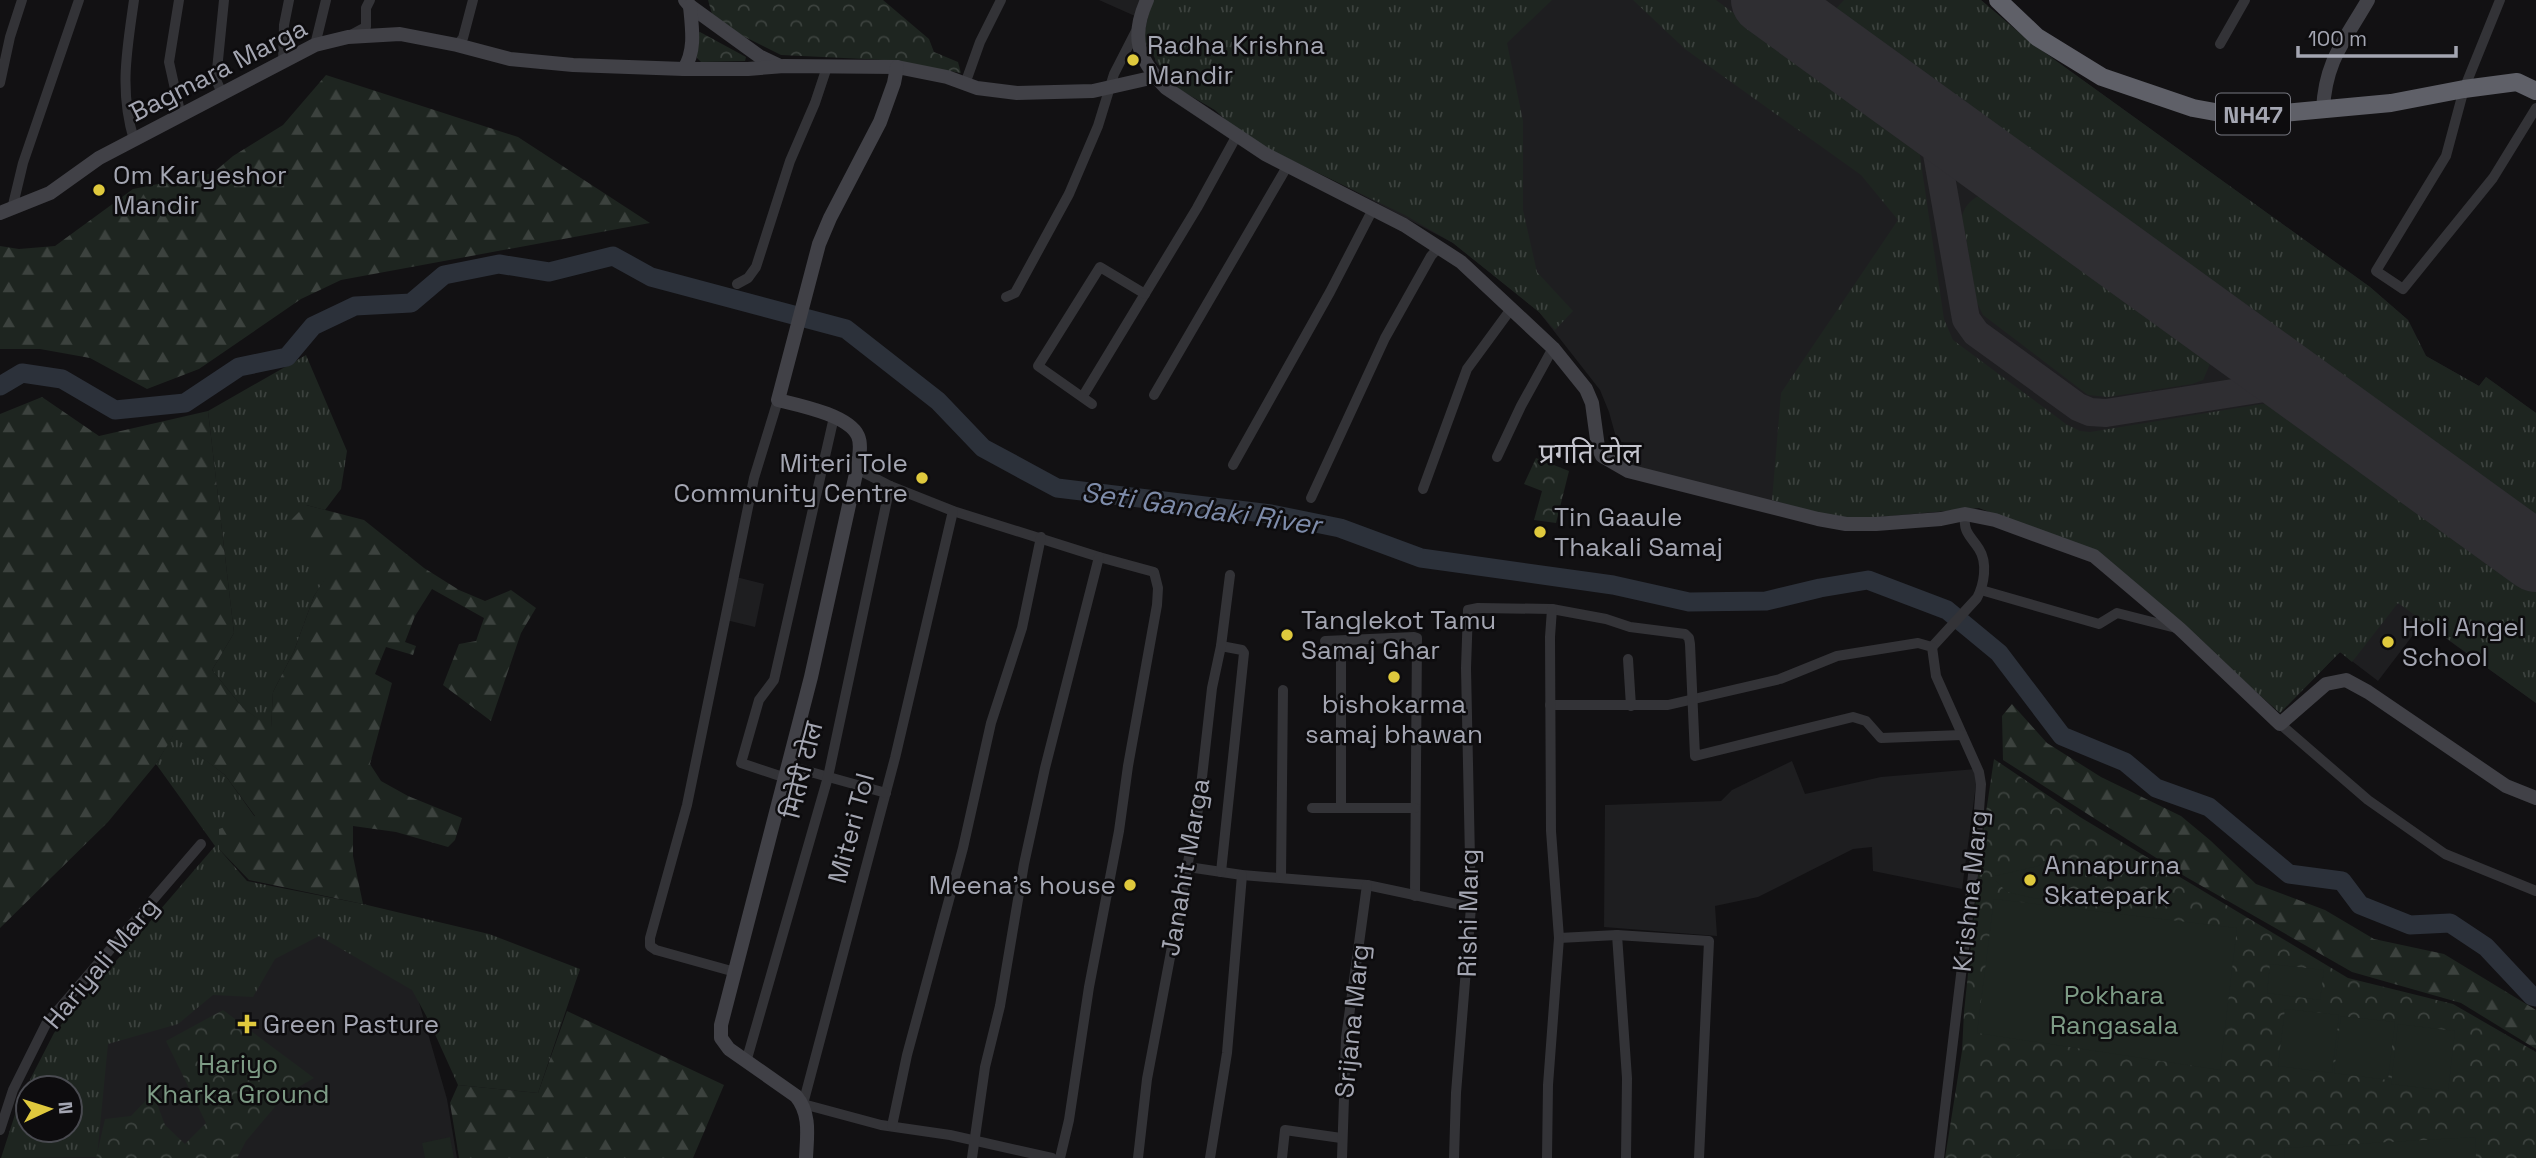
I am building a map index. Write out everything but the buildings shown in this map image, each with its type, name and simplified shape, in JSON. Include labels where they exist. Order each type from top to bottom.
[{"type":"highway","name":"NH47","points":[[1998,0],[2037,37],[2102,78],[2193,108],[2244,114],[2323,110],[2391,103],[2517,82],[2534,87]]},
{"type":"main road","points":[[1147,0],[1136,31],[1140,47],[1155,77],[1166,88],[1236,137],[1373,209],[1461,262],[1553,348],[1586,389],[1592,403],[1598,447],[1602,456],[1628,471],[1846,524],[1902,522],[1965,514],[1995,520],[2094,556],[2180,629],[2280,724],[2326,684],[2346,680],[2368,692],[2506,786],[2536,798]]},
{"type":"main road","points":[[2323,110],[2324,86],[2329,67],[2368,0]]},
{"type":"main road","points":[[688,3],[759,56],[784,66]]},
{"type":"main road","points":[[684,69],[690,59],[692,46],[688,3]]},
{"type":"main road","name":"Bagmara Marga","points":[[6,211],[50,192],[99,158],[315,46],[348,37],[400,34],[457,44],[510,59],[573,65],[684,69],[784,66],[897,68],[925,72],[998,92],[1017,93],[1075,92],[1109,88],[1155,77]]},
{"type":"main road","points":[[834,417],[778,400],[823,235],[880,122],[897,68]]},
{"type":"main road","name":"मितेरी टोल","points":[[746,1062],[729,1049],[721,1038],[722,1025],[788,772],[860,450],[858,436],[849,425],[834,417]]},
{"type":"main road","points":[[746,1062],[796,1096],[803,1104]]},
{"type":"main road","name":"Miteri Tol","points":[[803,1104],[807,1124],[806,1158]]},
{"type":"street","points":[[0,83],[10,37],[22,0]]},
{"type":"street","points":[[6,211],[79,0]]},
{"type":"street","points":[[134,0],[124,64],[128,118],[134,140]]},
{"type":"street","points":[[179,0],[169,62],[181,116]]},
{"type":"street","points":[[223,95],[216,79],[224,0]]},
{"type":"street","points":[[283,63],[284,25],[289,0]]},
{"type":"street","points":[[315,46],[326,0]]},
{"type":"street","points":[[348,37],[366,27],[366,8],[370,0]]},
{"type":"street","points":[[457,44],[463,38],[474,0]]},
{"type":"street","points":[[965,84],[980,42],[1001,0]]},
{"type":"street","points":[[2220,44],[2245,0]]},
{"type":"street","points":[[2500,0],[2464,89],[2446,156],[2376,271],[2403,289],[2493,178],[2536,108]]},
{"type":"street","points":[[1006,297],[1015,293],[1069,194],[1098,126],[1109,88],[1136,31]]},
{"type":"street","points":[[737,284],[748,278],[756,267],[790,161],[827,67]]},
{"type":"street","points":[[1083,396],[1197,208],[1236,137]]},
{"type":"street","points":[[1154,395],[1288,165]]},
{"type":"street","points":[[1233,465],[1373,209]]},
{"type":"street","points":[[1311,498],[1385,338],[1431,256],[1439,247]]},
{"type":"street","points":[[1092,404],[1038,366],[1100,267],[1144,294]]},
{"type":"street","points":[[1423,489],[1467,369],[1511,309]]},
{"type":"street","points":[[1497,457],[1553,348]]},
{"type":"street","points":[[735,972],[656,950],[650,946],[650,938],[687,805],[754,478],[778,400]]},
{"type":"street","points":[[834,417],[774,680],[759,700],[741,763],[828,777],[886,793]]},
{"type":"street","points":[[857,469],[890,486],[953,511],[1154,572],[1158,587],[1157,605],[1119,831],[1089,987],[1069,1120],[1060,1158]]},
{"type":"street","name":"मितेरी टोल","points":[[746,1062],[828,777],[890,486]]},
{"type":"street","name":"Miteri Tol","points":[[803,1104],[886,793],[953,511]]},
{"type":"street","points":[[1550,705],[1668,705],[1780,679],[1837,656],[1919,643],[1935,643],[1981,590],[1983,556],[1964,526],[1965,514]]},
{"type":"street","points":[[892,1126],[907,1055],[963,848],[991,723],[1022,628],[1041,537]]},
{"type":"street","points":[[972,1158],[985,1067],[1000,1006],[1024,864],[1045,768],[1099,557]]},
{"type":"street","name":"Janahit Marga","points":[[1138,1158],[1147,1079],[1199,804],[1212,688],[1222,646],[1230,575]]},
{"type":"street","points":[[1981,590],[2099,624],[2117,613],[2180,629]]},
{"type":"street","points":[[1547,1158],[1548,1085],[1559,938],[1551,831],[1552,609],[1606,618],[1630,627],[1685,634],[1689,638],[1695,756],[1853,717],[1866,721],[1881,738],[1962,735]]},
{"type":"street","name":"Rishi Marg","points":[[1454,1158],[1456,1093],[1471,907],[1466,668],[1468,610],[1552,609]]},
{"type":"street","points":[[1325,641],[1417,638],[1415,895]]},
{"type":"street","points":[[1341,807],[1342,641]]},
{"type":"street","name":"Krishna Marg","points":[[1935,643],[1936,676],[1979,772],[1981,783],[1976,850],[1939,1158]]},
{"type":"street","points":[[1221,872],[1244,653],[1242,650],[1222,646]]},
{"type":"street","points":[[1629,659],[1631,706]]},
{"type":"street","points":[[1281,878],[1283,690]]},
{"type":"street","points":[[2280,724],[2368,800],[2445,854],[2536,891]]},
{"type":"street","points":[[1312,808],[1415,808]]},
{"type":"street","name":"Hariyali Marg","points":[[0,1130],[13,1090],[46,1024],[201,844]]},
{"type":"street","points":[[1188,867],[1242,875],[1367,885],[1471,907]]},
{"type":"street","points":[[1210,1158],[1227,1054],[1242,875]]},
{"type":"street","name":"Srijana Marg","points":[[1342,1158],[1346,1038],[1367,885]]},
{"type":"street","points":[[1559,938],[1617,935],[1709,941],[1699,1158]]},
{"type":"street","points":[[1617,935],[1627,1078],[1626,1158]]},
{"type":"street","points":[[803,1104],[892,1126],[999,1145],[1052,1158]]},
{"type":"street","points":[[1282,1158],[1285,1130],[1341,1138]]},
{"type":"street","points":[[998,1158],[999,1145]]},
{"type":"shaded area","points":[[1099,0],[1140,0],[1135,16]]},
{"type":"shaded area","points":[[1152,0],[1981,0],[2030,42],[2370,287],[2408,320],[2426,356],[2479,386],[2486,377],[2536,413],[2536,703],[2423,622],[2378,681],[2340,652],[2280,713],[2101,554],[1979,508],[1844,520],[1633,466],[1625,461],[1620,452],[1600,390],[1539,312],[1453,243],[1233,127],[1215,110],[1179,89],[1155,61]]},
{"type":"shaded area","points":[[736,577],[764,584],[755,627],[726,620]]},
{"type":"shaded area","points":[[1792,761],[1805,794],[1881,777],[1976,769],[1962,889],[1873,871],[1872,847],[1853,849],[1758,897],[1715,906],[1717,936],[1604,927],[1605,805],[1721,801],[1732,790]]},
{"type":"shaded area","name":"Green Pasture","points":[[288,907],[416,992],[447,1099],[457,1158],[4,1158],[16,1144],[84,1144],[84,1074],[55,1074]]},
{"type":"green space","points":[[708,0],[883,0],[929,39],[934,52],[958,62],[961,73],[885,60],[781,55],[741,35],[712,14]]},
{"type":"green space","points":[[1152,0],[1552,0],[1507,43],[1523,121],[1523,210],[1537,272],[1573,311],[1555,330],[1539,312],[1453,243],[1405,215],[1254,142],[1215,110],[1179,89],[1166,76],[1143,39]]},
{"type":"green space","points":[[1633,0],[1716,0],[1919,149],[1944,319],[1953,340],[2066,424],[2080,431],[2090,432],[2274,402],[2536,591],[2536,703],[2398,603],[2352,662],[2340,652],[2280,713],[2101,554],[1979,508],[1844,520],[1772,500],[1781,393],[1898,220],[1861,175],[1685,49]]},
{"type":"green space","points":[[1844,0],[1981,0],[2030,42],[2370,287],[2408,320],[2426,356],[2479,386],[2486,377],[2536,413],[2536,526],[1830,15]]},
{"type":"green space","points":[[700,32],[746,57],[745,61],[701,62],[697,58],[696,33]]},
{"type":"green space","points":[[326,75],[518,137],[650,223],[341,280],[301,299],[199,369],[147,389],[90,358],[40,349],[0,349],[0,246],[19,249],[55,246],[133,189],[213,173],[233,156],[283,125]]},
{"type":"green space","points":[[1984,194],[1993,195],[2203,347],[2210,364],[2203,380],[2108,397],[2088,395],[1983,315],[1977,303],[1962,216],[1970,202]]},
{"type":"green space","points":[[306,355],[347,451],[341,489],[325,510],[306,505],[334,566],[314,596],[294,651],[273,692],[271,729],[243,708],[212,670],[234,633],[208,411]]},
{"type":"green space","points":[[42,397],[99,436],[208,411],[234,633],[212,670],[243,708],[271,728],[273,692],[294,651],[314,596],[333,566],[284,527],[306,505],[364,520],[424,568],[459,590],[485,601],[511,590],[536,608],[521,633],[491,721],[443,685],[459,644],[476,641],[484,618],[432,589],[415,616],[405,642],[416,646],[413,655],[386,647],[375,674],[392,683],[370,764],[381,781],[408,796],[462,818],[455,840],[448,847],[396,832],[353,826],[353,856],[363,904],[249,880],[219,849],[219,829],[255,816],[225,775],[173,736],[156,764],[108,822],[0,928],[0,414]]},
{"type":"green space","points":[[1536,458],[1569,471],[1556,523],[1534,520],[1542,491],[1524,484]]},
{"type":"green space","points":[[2012,704],[2047,743],[2101,777],[2181,816],[2256,884],[2325,910],[2374,939],[2444,954],[2536,1010],[2536,1049],[2461,1003],[2352,972],[2186,877],[2003,760],[2002,716]]},
{"type":"green space","points":[[173,735],[225,775],[255,817],[219,849],[247,881],[363,904],[489,934],[580,969],[538,1093],[458,1085],[412,990],[319,936],[275,959],[253,997],[213,995],[178,1024],[108,1044],[97,1157],[1,1158],[14,1118],[14,1144],[84,1144],[84,1074],[33,1074],[54,1033],[215,846],[156,764]]},
{"type":"green space","name":"Pokhara Rangasala","points":[[1994,759],[2080,817],[2348,978],[2453,1004],[2536,1052],[2536,1158],[1945,1158],[1962,1051],[1982,839]]},
{"type":"green space","name":"Annapurna Skatepark","points":[[2044,861],[2051,862],[2052,867],[2067,872],[2061,892],[2037,899],[2007,892],[1995,880],[1995,876],[2038,866]]},
{"type":"green space","points":[[1994,899],[2237,928],[2220,1070],[1977,1033]]},
{"type":"green space","points":[[2270,964],[2324,970],[2320,1000],[2267,993]]},
{"type":"green space","points":[[2285,1009],[2339,1015],[2332,1073],[2278,1066]]},
{"type":"green space","name":"Hariyo Kharka Ground","points":[[223,1010],[314,1078],[285,1095],[246,1141],[237,1158],[96,1158],[105,1119],[131,1116],[153,1093],[165,1125],[185,1144],[206,1123],[166,1041]]},
{"type":"green space","points":[[567,1011],[724,1085],[693,1158],[459,1158],[450,1103],[458,1085],[538,1093]]},
{"type":"green space","points":[[2341,1016],[2395,1022],[2388,1080],[2334,1073]]},
{"type":"green space","points":[[2398,1024],[2455,1031],[2448,1091],[2391,1084]]},
{"type":"green space","points":[[450,1137],[454,1158],[425,1158],[422,1143]]},
{"type":"green space","points":[[2475,1137],[2476,1158],[2285,1158],[2284,1148]]},
{"type":"green space","points":[[2029,1149],[2080,1150],[2118,1158],[2014,1158]]},
{"type":"waterway","name":"Seti Gandaki River","points":[[0,386],[22,373],[62,379],[115,410],[185,403],[239,367],[287,357],[313,326],[355,306],[411,303],[444,275],[499,264],[549,272],[613,256],[651,277],[846,329],[938,401],[983,448],[1057,488],[1271,514],[1340,528],[1421,558],[1613,585],[1689,602],[1766,601],[1868,580],[1947,610],[1999,653],[2062,736],[2125,762],[2156,788],[2209,807],[2289,874],[2342,881],[2360,905],[2410,925],[2450,923],[2486,947],[2532,996],[2536,997]]},
{"type":"taxiway","points":[[1919,111],[1929,127],[1937,154],[1966,319],[1976,333],[2078,407],[2090,412],[2106,413],[2271,387],[2296,388],[2308,392]]},
{"type":"runway","points":[[1766,0],[2536,557]]},
{"type":"place","name":"Radha Krishna Mandir","points":[[1133,60]]},
{"type":"place","name":"Om Karyeshor Mandir","points":[[99,190]]},
{"type":"place","name":"Miteri Tole Community Centre","points":[[922,478]]},
{"type":"place","name":"Tin Gaaule Thakali Samaj","points":[[1540,532]]},
{"type":"place","name":"Tanglekot Tamu Samaj Ghar","points":[[1287,635]]},
{"type":"place","name":"Holi Angel School","points":[[2388,642]]},
{"type":"place","name":"bishokarma samaj bhawan","points":[[1394,677]]},
{"type":"place","name":"Annapurna Skatepark","points":[[2030,880]]},
{"type":"place","name":"Meena's house","points":[[1130,885]]},
{"type":"place","name":"Green Pasture","points":[[247,1024]]},
{"type":"district","name":"प्रगति टोल","points":[[1590,453]]}]
